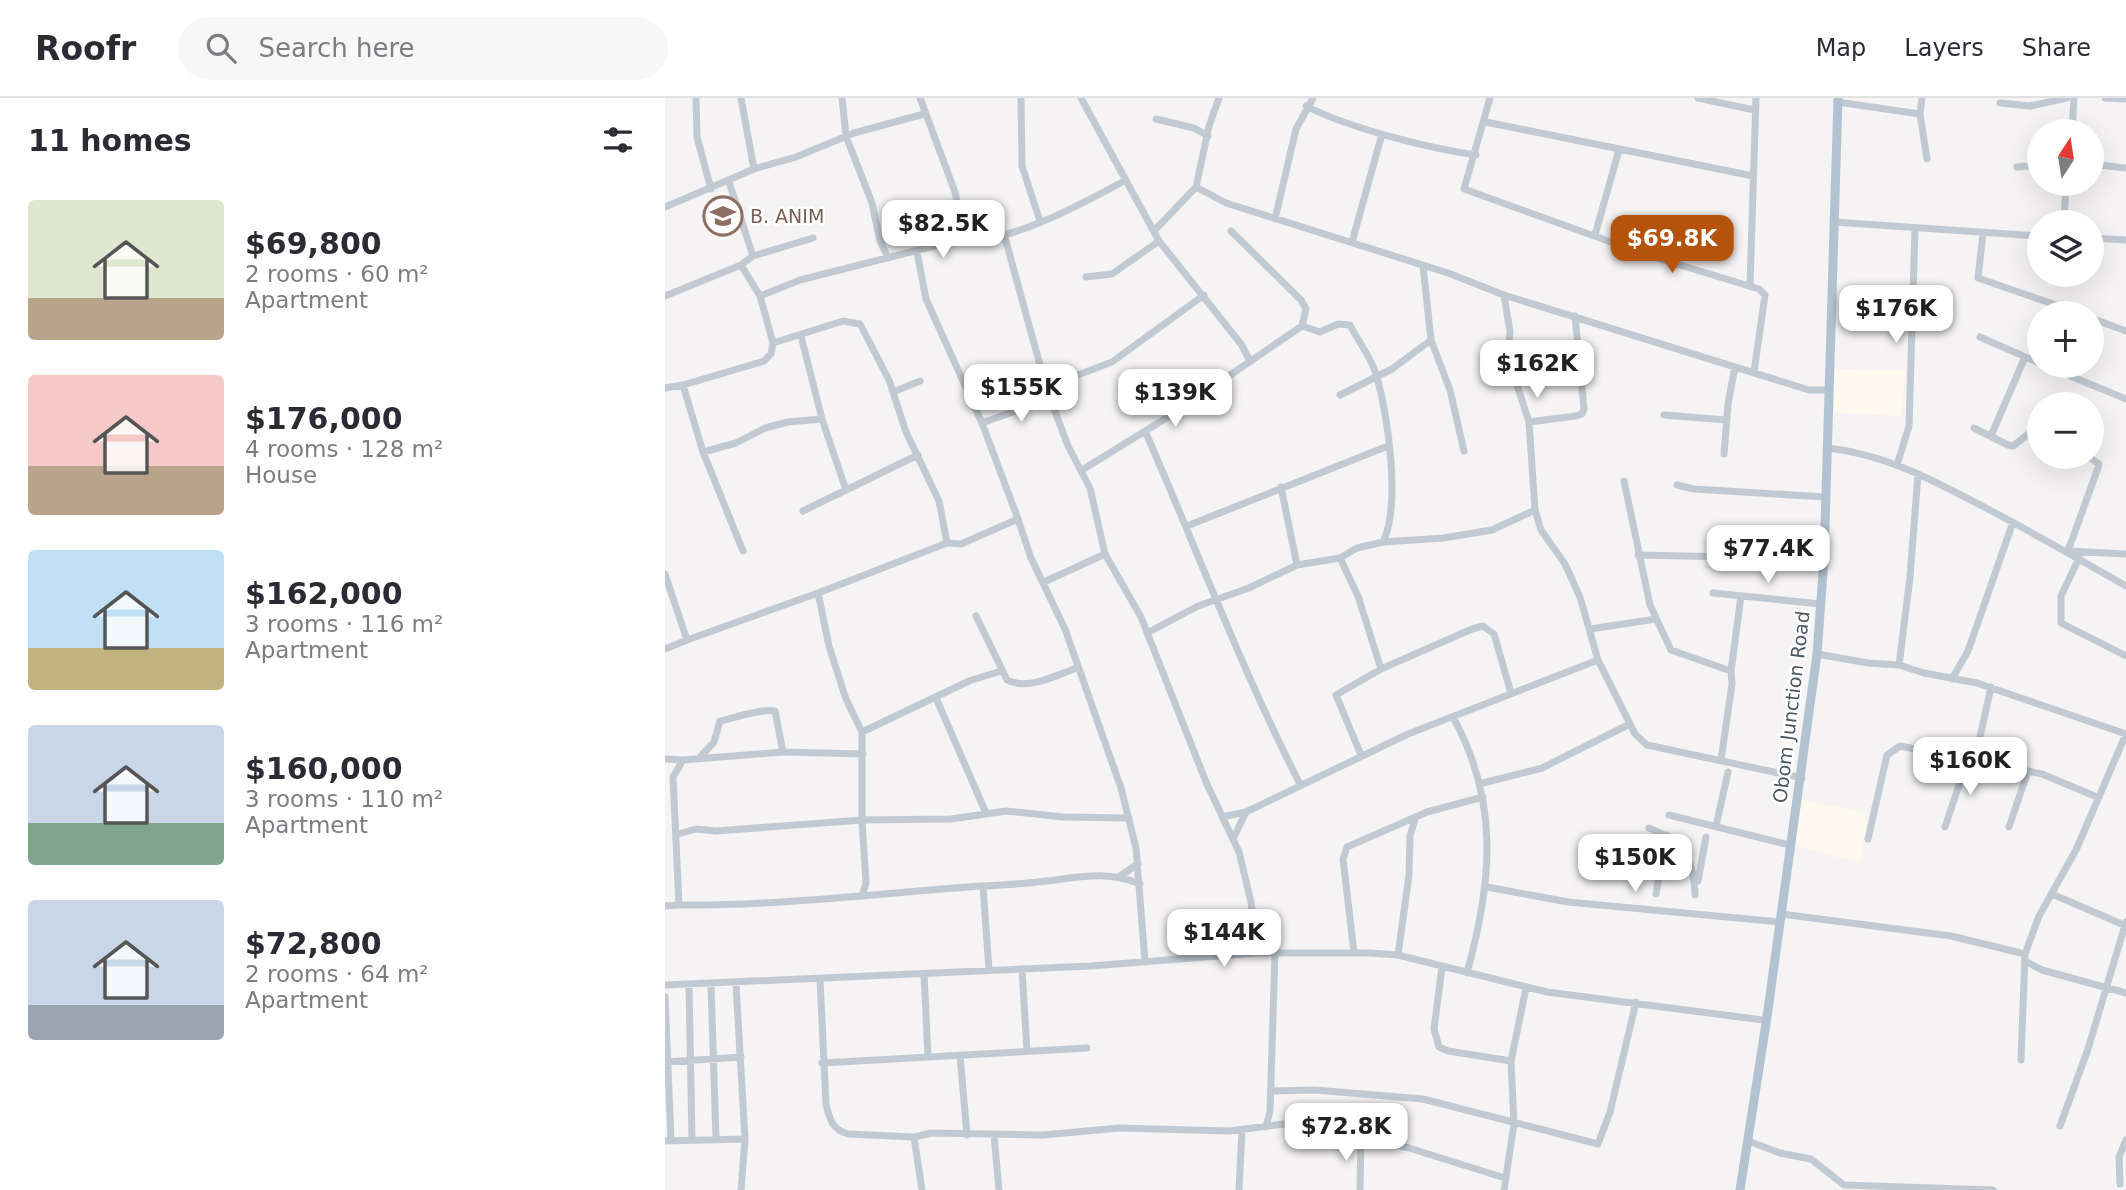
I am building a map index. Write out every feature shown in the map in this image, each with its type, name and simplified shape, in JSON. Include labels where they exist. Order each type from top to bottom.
[{"type":"main road","name":"Obom Junction Road","points":[[1740,1190],[1802,778],[1817,654],[1825,559],[1837,100]]},
{"type":"street","points":[[696,98],[697,137],[711,189]]},
{"type":"street","points":[[741,98],[754,169]]},
{"type":"street","points":[[842,98],[846,136],[872,203],[880,241],[888,258]]},
{"type":"street","points":[[920,98],[955,192],[967,242]]},
{"type":"street","points":[[1021,98],[1021,158],[1040,221]]},
{"type":"street","points":[[1081,98],[1159,241],[1241,344],[1250,362]]},
{"type":"street","points":[[1154,231],[1196,187],[1219,98]]},
{"type":"street","points":[[1275,219],[1296,129],[1306,106],[1313,98]]},
{"type":"street","points":[[1490,98],[1486,122],[1464,189],[1712,276],[1750,285],[1765,295],[1754,372]]},
{"type":"street","points":[[1698,98],[1754,110]]},
{"type":"street","points":[[1750,285],[1756,98]]},
{"type":"street","points":[[1922,98],[1920,114],[1927,159]]},
{"type":"street","points":[[2000,103],[2030,106],[2067,98]]},
{"type":"street","points":[[2073,119],[2074,98]]},
{"type":"street","points":[[2105,98],[2126,99]]},
{"type":"street","points":[[1837,100],[1920,114]]},
{"type":"street","points":[[1306,106],[1324,116],[1382,134],[1446,151],[1476,155]]},
{"type":"street","points":[[665,207],[729,182],[754,169],[796,157],[846,136],[924,114]]},
{"type":"street","points":[[1156,119],[1194,128],[1208,136]]},
{"type":"street","points":[[1486,122],[1753,176]]},
{"type":"street","points":[[1352,242],[1382,134]]},
{"type":"street","points":[[1595,235],[1619,150]]},
{"type":"street","points":[[2104,165],[2126,168]]},
{"type":"street","points":[[2017,167],[2027,166]]},
{"type":"street","points":[[760,296],[800,280],[954,241],[967,242],[1004,234],[1040,221],[1124,181]]},
{"type":"street","points":[[729,182],[753,256]]},
{"type":"street","points":[[1196,187],[1226,203],[1352,242],[1504,295],[1809,390],[1829,390]]},
{"type":"street","points":[[1834,222],[2027,235]]},
{"type":"street","points":[[1897,465],[1909,426],[1915,228]]},
{"type":"street","points":[[1082,470],[1302,326],[1306,310],[1301,300],[1231,231]]},
{"type":"street","points":[[1983,233],[1978,278],[2044,301]]},
{"type":"street","points":[[1004,234],[1045,387],[1068,446],[1090,488],[1105,554],[1127,590],[1147,634],[1233,839],[1247,880],[1256,954]]},
{"type":"street","points":[[665,296],[741,265],[753,256],[813,239]]},
{"type":"street","points":[[2104,239],[2126,240]]},
{"type":"street","points":[[1086,277],[1112,274],[1159,241]]},
{"type":"street","points":[[918,252],[926,299],[982,424],[1031,558],[1065,629],[1129,818],[1138,864],[1145,962]]},
{"type":"street","points":[[665,388],[683,386],[764,361],[771,354],[773,343],[760,296],[741,265]]},
{"type":"street","points":[[1423,266],[1431,340],[1450,390],[1464,451]]},
{"type":"street","points":[[1045,387],[1112,362],[1204,295]]},
{"type":"street","points":[[1504,295],[1510,332],[1508,358],[1529,422],[1535,510],[1544,538],[1565,564],[1580,597],[1598,660],[1630,724],[1641,741],[1647,745],[1802,778]]},
{"type":"street","points":[[1529,422],[1582,414],[1584,409],[1575,316]]},
{"type":"street","points":[[773,343],[801,337],[843,321],[860,324],[873,345],[906,432],[939,501],[947,543]]},
{"type":"street","points":[[2104,323],[2126,331]]},
{"type":"street","points":[[1302,326],[1320,332],[1338,324],[1350,325],[1377,375],[1388,446],[1392,519],[1383,542]]},
{"type":"street","points":[[801,337],[822,419],[846,490]]},
{"type":"street","points":[[1980,337],[2025,357],[1991,436]]},
{"type":"street","points":[[1340,395],[1392,369],[1431,340]]},
{"type":"street","points":[[1724,454],[1726,420],[1735,367]]},
{"type":"street","points":[[2075,378],[2126,399]]},
{"type":"street","points":[[893,392],[920,381]]},
{"type":"street","points":[[683,386],[703,452],[743,551]]},
{"type":"street","points":[[982,424],[1051,398]]},
{"type":"street","points":[[1664,415],[1726,420]]},
{"type":"street","points":[[703,452],[736,443],[765,428],[788,422],[822,419]]},
{"type":"street","points":[[1974,428],[2013,446],[2027,435]]},
{"type":"street","points":[[1145,430],[1265,717],[1300,784]]},
{"type":"street","points":[[1187,526],[1388,446]]},
{"type":"street","points":[[1827,448],[1875,456],[1918,474],[2068,551],[2126,586]]},
{"type":"street","points":[[803,511],[918,455]]},
{"type":"street","points":[[2068,551],[2098,469]]},
{"type":"street","points":[[1899,664],[1910,577],[1918,474]]},
{"type":"street","points":[[1624,481],[1638,555],[1656,619],[1671,650],[1731,671]]},
{"type":"street","points":[[1677,485],[1694,489],[1825,497]]},
{"type":"street","points":[[1281,487],[1297,565]]},
{"type":"street","points":[[1147,634],[1215,599],[1249,588],[1297,565],[1340,558],[1357,548],[1383,542],[1443,538],[1485,531],[1535,510]]},
{"type":"street","points":[[665,649],[947,543],[961,544],[1018,519]]},
{"type":"street","points":[[1952,679],[1968,651],[2013,522]]},
{"type":"street","points":[[2068,551],[2126,554]]},
{"type":"street","points":[[1044,582],[1105,554]]},
{"type":"street","points":[[1638,555],[1825,559]]},
{"type":"street","points":[[1340,558],[1358,596],[1381,669]]},
{"type":"street","points":[[2079,558],[2061,596],[2061,623],[2126,656]]},
{"type":"street","points":[[665,577],[687,640]]},
{"type":"street","points":[[818,593],[829,646],[846,699],[862,732],[862,820],[866,883],[862,896]]},
{"type":"street","points":[[1713,593],[1821,604]]},
{"type":"street","points":[[1721,760],[1741,596]]},
{"type":"street","points":[[976,616],[1007,680],[1023,684],[1077,668]]},
{"type":"street","points":[[1590,629],[1656,619]]},
{"type":"street","points":[[1361,755],[1336,695],[1381,669],[1483,626],[1494,634],[1511,693]]},
{"type":"street","points":[[1817,654],[1868,663],[1899,664],[1991,687],[2126,734],[2076,850],[2039,916],[2026,958],[2021,1060]]},
{"type":"street","points":[[1222,817],[1246,812],[1361,755],[1598,660]]},
{"type":"street","points":[[862,732],[969,681],[1001,671]]},
{"type":"street","points":[[1945,827],[1972,759],[1991,687]]},
{"type":"street","points":[[936,698],[986,813]]},
{"type":"street","points":[[700,756],[714,743],[720,721],[767,709],[775,712],[782,752]]},
{"type":"street","points":[[1453,717],[1483,797],[1489,838],[1487,887],[1467,972]]},
{"type":"street","points":[[1479,784],[1542,768],[1630,724]]},
{"type":"street","points":[[1868,839],[1887,755],[1900,746],[2057,778],[2097,797]]},
{"type":"street","points":[[665,759],[782,752],[863,754]]},
{"type":"street","points":[[679,905],[678,834],[673,777],[683,760]]},
{"type":"street","points":[[2009,827],[2028,771]]},
{"type":"street","points":[[1716,826],[1728,772]]},
{"type":"street","points":[[1354,953],[1343,852],[1347,847],[1455,802],[1483,797]]},
{"type":"street","points":[[1233,839],[1246,812]]},
{"type":"street","points":[[678,834],[696,829],[716,831],[862,820],[951,819],[986,813],[1129,818]]},
{"type":"street","points":[[1669,815],[1790,845]]},
{"type":"street","points":[[1398,955],[1409,875],[1410,836],[1415,819]]},
{"type":"street","points":[[1401,824],[1410,836]]},
{"type":"street","points":[[1649,828],[1666,835],[1693,864],[1695,895]]},
{"type":"street","points":[[1656,894],[1666,835]]},
{"type":"street","points":[[1692,913],[1706,837]]},
{"type":"street","points":[[1120,876],[1138,864]]},
{"type":"street","points":[[665,905],[748,905],[983,886],[1091,874],[1120,876],[1140,884]]},
{"type":"street","points":[[866,883],[874,894]]},
{"type":"street","points":[[983,886],[989,970]]},
{"type":"street","points":[[1487,887],[1568,902],[1780,918],[1951,936],[2026,958],[2042,970],[2126,993]]},
{"type":"street","points":[[2052,894],[2125,923],[2088,1049],[2060,1126]]},
{"type":"street","points":[[1266,1127],[1270,1111],[1275,953]]},
{"type":"street","points":[[665,985],[736,984],[1022,969],[1275,953],[1354,953],[1398,955],[1526,988],[1763,1020],[1767,1017]]},
{"type":"street","points":[[1442,967],[1434,1029],[1439,1047],[1448,1051],[1511,1061]]},
{"type":"street","points":[[1022,969],[1027,1051]]},
{"type":"street","points":[[925,974],[927,1056]]},
{"type":"street","points":[[820,979],[826,1105],[831,1122],[838,1131],[914,1137],[931,1133],[1083,1133],[1119,1128],[1242,1130],[1284,1124],[1361,1136],[1445,1157],[1505,1178]]},
{"type":"street","points":[[736,984],[745,1139],[740,1190]]},
{"type":"street","points":[[711,985],[716,1138]]},
{"type":"street","points":[[689,986],[692,1139]]},
{"type":"street","points":[[1504,1190],[1514,1124],[1511,1061],[1526,988]]},
{"type":"street","points":[[665,997],[668,1140],[745,1139]]},
{"type":"street","points":[[1271,1091],[1315,1090],[1423,1099],[1593,1144],[1602,1141],[1636,1002]]},
{"type":"street","points":[[823,1063],[1087,1048]]},
{"type":"street","points":[[960,1055],[967,1135]]},
{"type":"street","points":[[666,1062],[741,1057]]},
{"type":"street","points":[[1270,1111],[1284,1124]]},
{"type":"street","points":[[1239,1190],[1242,1130]]},
{"type":"street","points":[[994,1135],[999,1190]]},
{"type":"street","points":[[1360,1190],[1361,1136]]},
{"type":"street","points":[[914,1137],[922,1190]]},
{"type":"street","points":[[1748,1140],[1780,1153],[1811,1159],[1845,1185],[1990,1190]]},
{"type":"street","points":[[2122,1186],[2119,1157],[2126,1140]]},
{"type":"shaded area","points":[[1834,369],[1906,370],[1901,416],[1834,413]]},
{"type":"shaded area","points":[[1802,800],[1868,813],[1860,863],[1793,846]]},
{"type":"place","name":"B. ANIM","points":[[723,216]]}]
